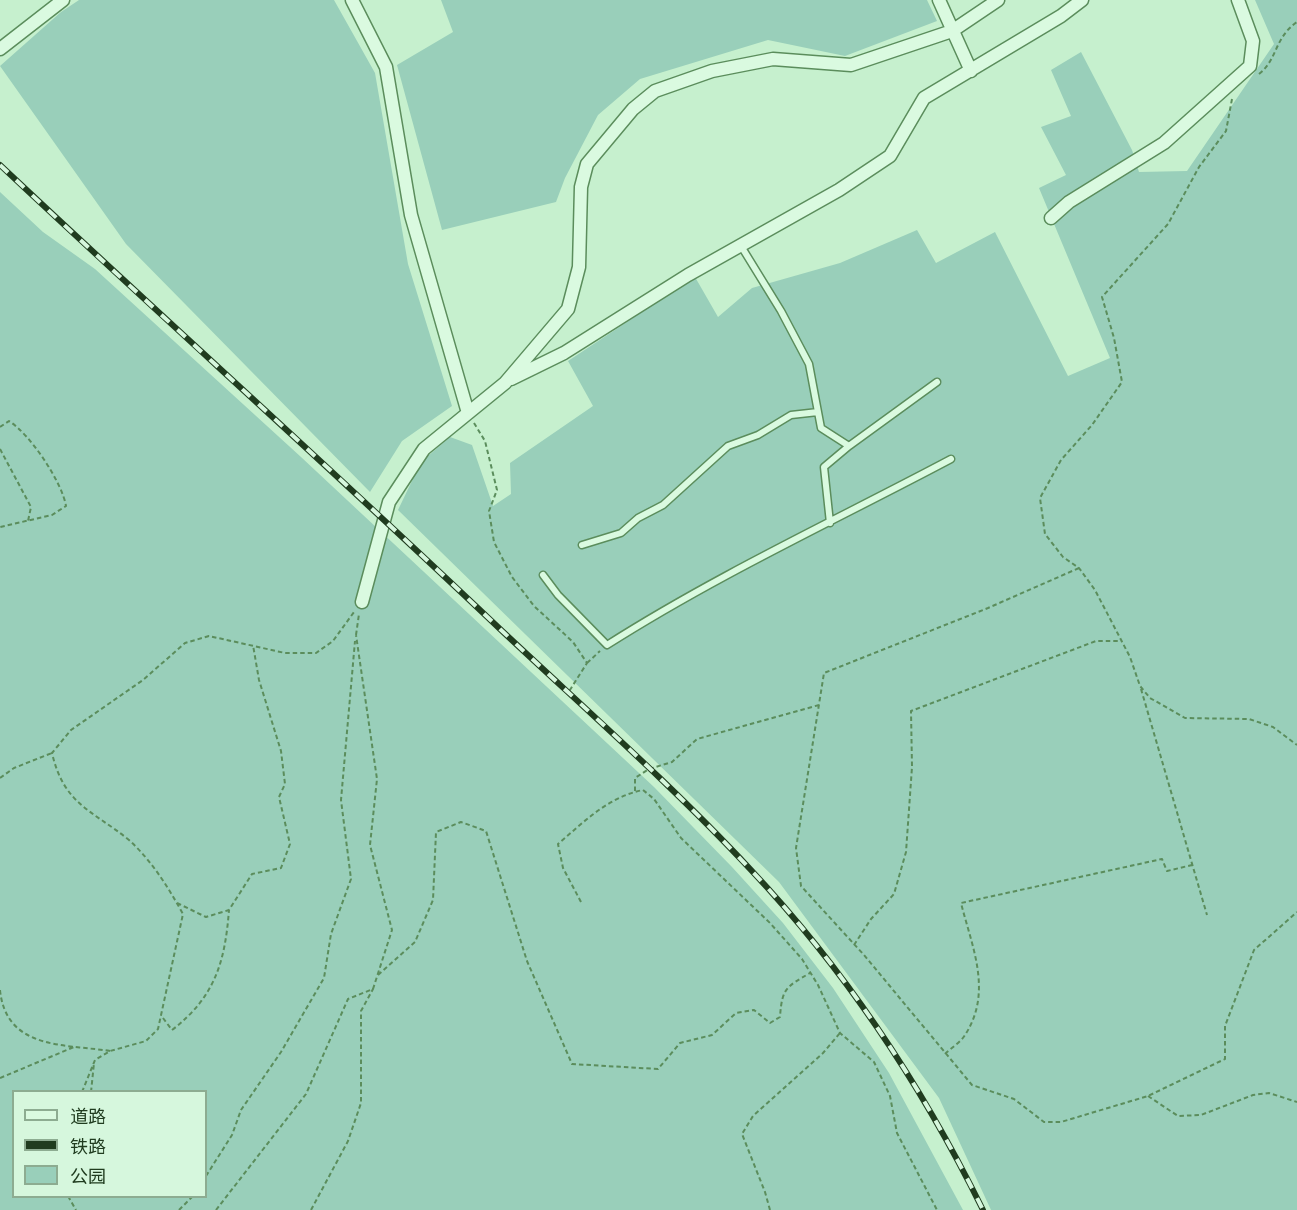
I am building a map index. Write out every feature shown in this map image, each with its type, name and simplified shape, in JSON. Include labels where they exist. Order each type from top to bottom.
[{"type":"street","points":[[0,49],[63,0]]},
{"type":"street","points":[[352,0],[386,67],[411,215],[468,413]]},
{"type":"street","points":[[939,0],[970,71]]},
{"type":"street","points":[[362,602],[389,502],[424,449],[505,383],[568,309],[579,267],[581,187],[587,164],[614,130],[648,97],[656,91],[712,71],[773,59],[851,65],[952,31],[998,0]]},
{"type":"street","points":[[505,383],[564,353],[688,274],[839,190],[890,156],[924,98],[1082,0]]},
{"type":"street","points":[[1051,218],[1069,202],[1164,143],[1250,66],[1253,41],[1238,0]]},
{"type":"lane","points":[[741,245],[781,311],[809,364],[821,429],[849,446]]},
{"type":"lane","points":[[830,523],[825,467],[849,446],[937,382]]},
{"type":"lane","points":[[582,545],[621,534],[638,518],[663,505],[728,446],[758,435],[791,415],[818,412]]},
{"type":"lane","points":[[543,575],[558,595],[607,645],[652,616],[735,571],[951,459]]},
{"type":"path","points":[[1258,75],[1266,68],[1284,31],[1297,22]]},
{"type":"path","points":[[1207,915],[1140,686],[1122,642],[1095,590],[1078,568],[1063,557],[1045,534],[1040,498],[1061,460],[1092,425],[1122,382],[1114,338],[1102,297],[1168,224],[1199,166],[1226,131],[1232,95]]},
{"type":"path","points":[[468,413],[485,441],[497,490],[489,511],[494,542],[512,577],[534,606],[573,642],[586,663]]},
{"type":"path","points":[[0,427],[9,421],[18,427],[36,448],[64,494],[66,506],[52,516],[0,527]]},
{"type":"path","points":[[0,449],[31,507],[28,521]]},
{"type":"path","points":[[1078,568],[988,608],[824,673],[796,848],[801,886],[972,1085],[1014,1099],[1044,1122],[1061,1122],[1148,1096],[1225,1059],[1225,1026],[1254,950],[1297,912]]},
{"type":"path","points":[[207,1174],[232,1135],[241,1110],[281,1052],[324,978],[331,934],[351,879],[341,800],[356,635],[362,602]]},
{"type":"path","points":[[0,778],[14,768],[52,753],[71,730],[143,680],[185,643],[209,636],[285,653],[316,653],[333,641],[362,602]]},
{"type":"path","points":[[311,1210],[348,1141],[361,1103],[361,1011],[373,989],[392,930],[370,845],[377,779],[356,635]]},
{"type":"path","points":[[854,945],[871,919],[894,894],[906,852],[912,767],[911,711],[1096,641],[1122,642]]},
{"type":"path","points":[[162,1018],[172,1030],[188,1018],[213,987],[227,946],[229,910],[252,874],[281,868],[290,844],[279,797],[285,784],[281,751],[260,680],[254,645]]},
{"type":"path","points":[[568,693],[586,663],[607,645]]},
{"type":"path","points":[[1140,686],[1150,698],[1185,718],[1249,719],[1273,727],[1297,745]]},
{"type":"path","points":[[635,791],[635,778],[672,762],[697,739],[723,730],[758,724],[819,705]]},
{"type":"path","points":[[52,753],[58,776],[73,797],[129,841],[164,880],[183,914],[158,1029],[146,1041],[110,1051],[94,1060],[83,1090]]},
{"type":"path","points":[[581,902],[563,868],[558,844],[596,811],[622,794],[643,790],[654,799],[681,838],[770,923],[810,973],[840,1033],[874,1062],[890,1096],[897,1133],[937,1210]]},
{"type":"path","points":[[378,975],[416,942],[434,900],[436,832],[461,822],[486,831],[527,961],[572,1064],[658,1069],[680,1043],[712,1035],[736,1013],[754,1010],[770,1023],[780,1017],[782,994],[790,985],[810,973]]},
{"type":"path","points":[[945,1054],[965,1035],[981,997],[978,967],[961,903],[1162,859],[1167,872],[1192,865]]},
{"type":"path","points":[[177,903],[206,916],[229,910]]},
{"type":"path","points":[[216,1210],[306,1094],[348,999],[373,989]]},
{"type":"path","points":[[0,990],[9,1018],[31,1039],[47,1044],[110,1051]]},
{"type":"path","points":[[770,1210],[765,1191],[742,1134],[753,1116],[823,1053],[840,1033]]},
{"type":"path","points":[[0,1078],[76,1046]]},
{"type":"path","points":[[91,1090],[94,1060]]},
{"type":"path","points":[[1148,1096],[1178,1116],[1201,1115],[1254,1095],[1269,1093],[1297,1102]]},
{"type":"path","points":[[179,1210],[192,1198]]},
{"type":"green space","points":[[79,0],[334,0],[375,73],[408,264],[452,406],[402,441],[370,492],[126,244],[0,66],[61,12]]},
{"type":"green space","points":[[441,0],[927,0],[937,21],[845,56],[768,40],[640,79],[598,115],[565,178],[556,202],[442,230],[397,65],[453,32]]},
{"type":"green space","points":[[1255,0],[1297,0],[1297,1210],[991,1210],[939,1098],[779,882],[398,510],[421,462],[450,437],[472,445],[493,506],[511,494],[510,463],[593,406],[568,361],[695,277],[718,317],[752,288],[840,263],[917,230],[936,263],[995,232],[1068,376],[1110,358],[1039,188],[1066,175],[1041,127],[1071,116],[1051,70],[1081,52],[1132,150],[1139,172],[1187,171],[1274,44]]},
{"type":"green space","points":[[0,192],[43,232],[95,269],[301,457],[654,787],[732,867],[783,923],[833,988],[889,1073],[963,1210],[0,1210]]},
{"type":"railway","points":[[0,165],[376,512],[721,838],[819,948],[880,1031],[934,1119],[983,1210]]}]
